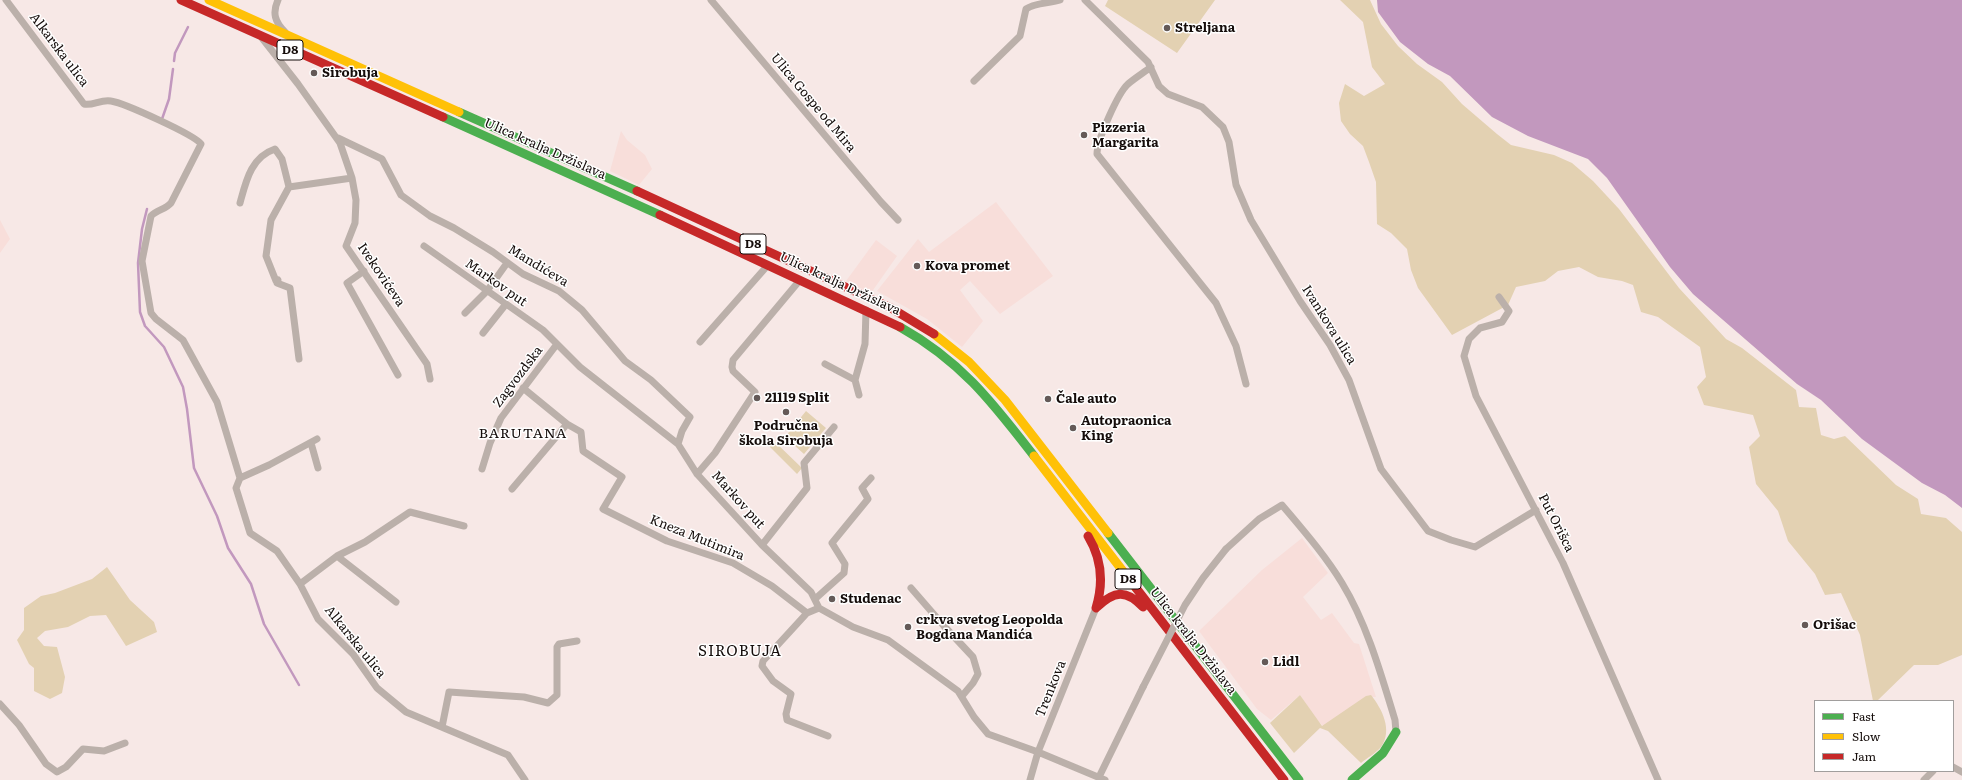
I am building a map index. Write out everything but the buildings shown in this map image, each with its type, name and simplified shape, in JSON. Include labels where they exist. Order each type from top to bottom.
[{"type":"highway","name":"Ulica kralja Držislava","points":[[181,0],[260,37],[590,183],[866,310],[914,335],[958,367],[996,407],[1284,780]]},
{"type":"highway","name":"Ulica kralja Držislava","points":[[209,0],[704,220],[891,308],[928,329],[969,362],[1005,400],[1298,780]]},
{"type":"highway","points":[[1080,516],[1080,524],[1090,538],[1101,568],[1101,595],[1096,608]]},
{"type":"highway","points":[[1096,608],[1105,598],[1112,594],[1122,593],[1138,600],[1155,622],[1163,624]]},
{"type":"highway","points":[[1352,780],[1386,750],[1392,742],[1396,732]]},
{"type":"highway","points":[[1273,748],[1288,756],[1308,780]]},
{"type":"street","points":[[0,7],[6,0]]},
{"type":"street","name":"Alkarska ulica","points":[[6,0],[84,104],[89,105],[98,101],[111,101],[145,113],[201,144],[172,203],[169,206],[156,211],[151,216],[142,261],[151,313],[156,319],[183,340],[217,402],[240,478],[236,488],[250,533],[277,551],[300,584],[318,618],[353,654],[377,688],[406,712],[508,755],[525,780]]},
{"type":"street","points":[[278,0],[274,9],[276,19],[291,37]]},
{"type":"street","name":"Ulica Gospe od Mira","points":[[711,0],[881,202],[898,220]]},
{"type":"street","points":[[974,81],[1020,36],[1026,9],[1035,4],[1051,3],[1060,0]]},
{"type":"street","name":"Ivankova ulica","points":[[1085,0],[1148,62],[1159,86],[1168,94],[1202,107],[1223,127],[1230,142],[1236,185],[1251,220],[1300,301],[1330,345],[1349,380],[1381,470],[1428,531],[1475,547],[1536,510]]},
{"type":"street","name":"Ivekovićeva","points":[[260,37],[298,84],[338,138],[352,178],[356,200],[355,224],[346,246],[427,364],[430,380]]},
{"type":"street","points":[[1151,68],[1128,84],[1119,94],[1099,141],[1097,154],[1216,302],[1236,346],[1246,384]]},
{"type":"street","name":"Mandićeva","points":[[338,138],[382,159],[401,195],[430,216],[454,228],[523,274],[559,291],[582,310],[625,361],[651,380],[690,417],[682,431],[678,444]]},
{"type":"street","points":[[240,203],[248,174],[255,162],[268,152],[275,149],[282,159],[289,187],[271,220],[266,256],[276,281],[278,280],[277,283],[290,288],[299,359]]},
{"type":"street","points":[[289,187],[352,178]]},
{"type":"street","name":"Markov put","points":[[424,246],[543,330],[580,367],[678,444],[697,474],[762,545],[811,592],[820,608],[853,628],[888,640],[958,691],[974,717],[988,734],[1038,752],[1102,778]]},
{"type":"street","points":[[465,313],[487,291],[507,263]]},
{"type":"street","points":[[700,342],[768,265]]},
{"type":"street","points":[[364,271],[348,283],[398,375]]},
{"type":"street","points":[[697,474],[715,453],[756,392],[733,371],[733,360],[800,280]]},
{"type":"street","name":"Put Orišca","points":[[1499,297],[1508,311],[1505,317],[1502,322],[1480,328],[1469,339],[1464,356],[1476,396],[1536,510],[1581,603],[1658,780]]},
{"type":"street","points":[[483,333],[506,304]]},
{"type":"street","points":[[859,395],[855,380],[865,344],[866,310]]},
{"type":"street","name":"Zagvozdska","points":[[482,469],[490,443],[502,418],[557,344]]},
{"type":"street","points":[[825,364],[855,380]]},
{"type":"street","name":"Kneza Mutimira","points":[[523,388],[567,424],[581,432],[583,451],[622,477],[603,509],[667,541],[733,562],[772,586],[807,613]]},
{"type":"street","points":[[512,489],[567,424]]},
{"type":"street","points":[[762,545],[807,488],[804,463],[834,427]]},
{"type":"street","points":[[240,478],[317,439]]},
{"type":"street","points":[[311,443],[318,468]]},
{"type":"street","points":[[815,599],[844,573],[845,564],[832,543],[868,499],[862,488],[871,478]]},
{"type":"street","points":[[1102,778],[1143,688],[1185,605],[1203,578],[1226,549],[1259,519],[1282,505],[1308,536],[1342,583],[1366,634],[1395,720],[1396,732]]},
{"type":"street","points":[[300,584],[337,556],[365,542],[410,512],[464,526]]},
{"type":"street","points":[[337,556],[396,602]]},
{"type":"street","points":[[912,588],[973,657],[978,674],[973,683],[962,696]]},
{"type":"street","points":[[820,608],[807,613],[763,661],[762,666],[773,682],[791,694],[786,714],[787,720],[828,736]]},
{"type":"street","name":"Trenkova","points":[[1030,780],[1038,752],[1096,608]]},
{"type":"street","points":[[442,727],[449,692],[524,697],[548,702],[557,695],[557,647],[559,644],[577,641]]},
{"type":"street","points":[[0,704],[19,725],[46,764],[56,772],[66,767],[83,749],[104,751],[126,743]]},
{"type":"street","points":[[1924,780],[1932,772]]},
{"type":"shaded area","name":"Streljana","points":[[1108,0],[1215,0],[1177,53],[1105,6]]},
{"type":"shaded area","points":[[1340,0],[1370,0],[1381,24],[1398,46],[1417,64],[1442,82],[1462,104],[1511,145],[1554,155],[1572,163],[1593,181],[1619,209],[1679,288],[1726,339],[1742,348],[1796,390],[1799,407],[1816,408],[1821,435],[1834,439],[1845,436],[1896,485],[1918,499],[1921,514],[1946,518],[1962,532],[1962,655],[1938,665],[1914,665],[1878,700],[1873,700],[1860,635],[1841,593],[1825,595],[1815,574],[1788,541],[1778,511],[1756,484],[1749,447],[1760,436],[1753,415],[1704,405],[1697,387],[1706,377],[1700,347],[1658,317],[1641,312],[1633,285],[1622,281],[1598,277],[1579,267],[1558,271],[1545,281],[1516,287],[1508,305],[1452,335],[1418,288],[1411,270],[1407,249],[1391,233],[1377,224],[1376,182],[1363,146],[1350,134],[1341,121],[1339,103],[1345,84],[1364,96],[1385,84],[1372,67],[1363,22]]},
{"type":"shaded area","points":[[1377,0],[1962,0],[1962,508],[1945,495],[1922,483],[1862,439],[1821,400],[1797,384],[1693,294],[1670,267],[1607,178],[1588,159],[1528,136],[1492,117],[1450,76],[1428,64],[1400,42],[1378,12]]},
{"type":"shaded area","points":[[621,131],[627,140],[645,155],[652,169],[639,185],[610,171]]},
{"type":"shaded area","points":[[996,202],[1053,276],[1000,314],[970,281],[960,290],[983,321],[962,347],[927,319],[877,291],[918,239],[929,252]]},
{"type":"shaded area","points":[[0,220],[10,239],[0,253]]},
{"type":"shaded area","points":[[876,240],[897,256],[871,293],[846,281]]},
{"type":"shaded area","points":[[806,411],[826,428],[804,454],[785,437]]},
{"type":"shaded area","points":[[773,440],[802,468],[797,474],[768,445]]},
{"type":"shaded area","points":[[1302,538],[1328,573],[1303,597],[1321,620],[1332,613],[1354,643],[1359,644],[1376,697],[1368,697],[1324,727],[1315,718],[1300,695],[1271,720],[1257,709],[1199,631],[1262,570]]},
{"type":"shaded area","points":[[107,567],[130,600],[154,622],[157,632],[126,646],[106,615],[90,616],[68,627],[45,631],[37,638],[44,646],[57,647],[65,677],[62,693],[50,699],[34,691],[34,668],[29,664],[17,640],[24,630],[24,608],[41,596],[55,593],[92,579]]},
{"type":"shaded area","points":[[1300,695],[1322,726],[1366,696],[1371,695],[1385,720],[1386,734],[1381,747],[1361,763],[1328,731],[1320,728],[1294,753],[1270,723]]},
{"type":"waterway","points":[[174,61],[175,53],[188,27]]},
{"type":"waterway","points":[[162,119],[169,99],[173,69]]},
{"type":"waterway","points":[[147,209],[142,229],[138,263],[140,312],[145,326],[164,347],[183,387],[194,468],[217,516],[228,548],[251,584],[264,624],[299,685]]},
{"type":"traffic: fast","points":[[459,112],[637,191]]},
{"type":"traffic: fast","points":[[443,117],[660,215]]},
{"type":"traffic: fast","points":[[900,327],[922,340],[941,354],[974,384],[989,400],[1034,456]]},
{"type":"traffic: fast","points":[[1108,533],[1299,780]]},
{"type":"traffic: fast","points":[[1352,780],[1383,753],[1396,732]]},
{"type":"traffic: slow","points":[[209,0],[459,112]]},
{"type":"traffic: slow","points":[[934,334],[969,362],[1005,400],[1108,533]]},
{"type":"traffic: slow","points":[[1034,456],[1136,588]]},
{"type":"traffic: jam","points":[[181,0],[443,117]]},
{"type":"traffic: jam","points":[[637,191],[891,308],[934,334]]},
{"type":"traffic: jam","points":[[660,215],[900,327]]},
{"type":"traffic: jam","points":[[1088,536],[1099,562],[1101,580],[1096,608]]},
{"type":"traffic: jam","points":[[1136,588],[1284,780]]},
{"type":"traffic: jam","points":[[1097,607],[1109,598],[1120,594],[1131,597],[1143,607]]},
{"type":"place","name":"Streljana","points":[[1167,28]]},
{"type":"place","name":"Sirobuja","points":[[314,73]]},
{"type":"place","name":"Pizzeria Margarita","points":[[1084,135]]},
{"type":"place","name":"Kova promet","points":[[917,266]]},
{"type":"place","name":"21119 Split","points":[[757,398]]},
{"type":"place","name":"Čale auto","points":[[1048,399]]},
{"type":"place","name":"Područna škola Sirobuja","points":[[786,412]]},
{"type":"place","name":"Autopraonica King","points":[[1073,428]]},
{"type":"place","name":"Studenac","points":[[832,599]]},
{"type":"place","name":"Orišac","points":[[1805,625]]},
{"type":"place","name":"crkva svetog Leopolda Bogdana Mandića","points":[[908,627]]},
{"type":"place","name":"Lidl","points":[[1265,662]]},
{"type":"district","name":"BARUTANA","points":[[523,434]]},
{"type":"district","name":"SIROBUJA","points":[[740,652]]}]
